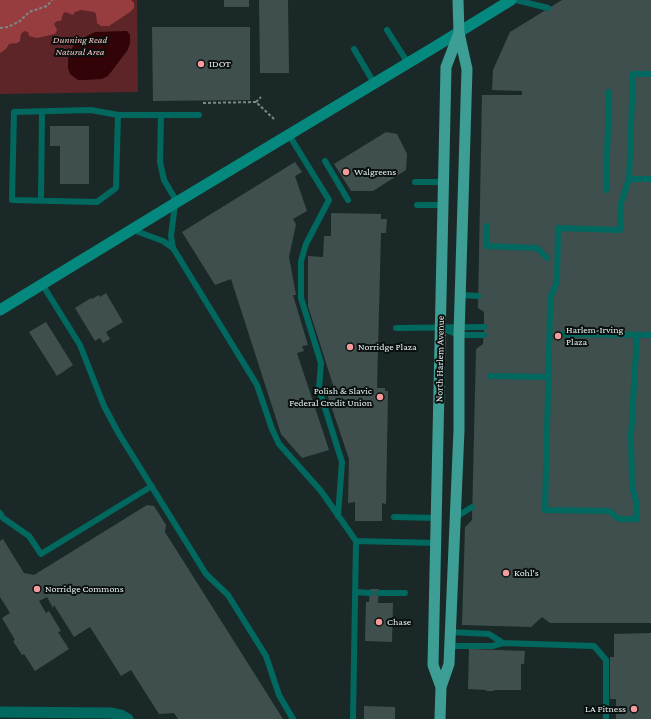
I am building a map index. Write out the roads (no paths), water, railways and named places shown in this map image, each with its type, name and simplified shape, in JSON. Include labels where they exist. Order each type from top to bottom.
[{"type":"main road","name":"North Harlem Avenue","points":[[440,719],[441,687],[450,664],[450,632],[460,430],[460,295],[467,68],[459,33],[458,0]]},
{"type":"main road","points":[[0,310],[131,229],[459,33],[511,0]]},
{"type":"main road","name":"North Harlem Avenue","points":[[441,687],[433,665],[446,67],[459,33]]},
{"type":"main road","points":[[436,518],[456,518]]},
{"type":"street","points":[[0,712],[112,713],[121,715],[127,719]]},
{"type":"lane","points":[[516,0],[548,8]]},
{"type":"lane","points":[[387,30],[408,63]]},
{"type":"lane","points":[[354,49],[374,83]]},
{"type":"lane","points":[[638,335],[631,436],[632,486],[637,505],[637,519],[619,519],[609,511],[545,510],[550,311],[551,296],[556,282],[558,228],[620,230],[621,203],[629,179],[633,74],[651,74]]},
{"type":"lane","points":[[606,190],[609,92]]},
{"type":"lane","points":[[118,115],[116,188],[97,202],[12,200],[14,112],[91,110],[118,115],[199,115]]},
{"type":"lane","points":[[41,200],[42,112]]},
{"type":"lane","points":[[161,115],[160,162],[162,174],[176,202],[171,236],[173,248],[257,385],[272,429],[279,444],[321,491],[356,541],[353,719]]},
{"type":"lane","points":[[289,135],[329,200],[306,244],[301,260],[301,298],[321,363],[319,389],[342,462],[338,516]]},
{"type":"lane","points":[[325,161],[348,200]]},
{"type":"lane","points":[[629,179],[651,179]]},
{"type":"lane","points":[[415,182],[444,182]]},
{"type":"lane","points":[[417,205],[443,205]]},
{"type":"lane","points":[[487,226],[486,246],[537,248],[547,258]]},
{"type":"lane","points":[[131,229],[163,241],[173,248]]},
{"type":"lane","points":[[42,284],[75,336],[104,406],[206,574],[228,594],[266,656],[279,695],[294,719]]},
{"type":"lane","points":[[460,295],[478,296]]},
{"type":"lane","points":[[396,328],[440,327],[484,335]]},
{"type":"lane","points":[[460,331],[484,327]]},
{"type":"lane","points":[[562,334],[651,335]]},
{"type":"lane","points":[[490,376],[548,378]]},
{"type":"lane","points":[[0,513],[3,518],[30,536],[41,554],[152,486]]},
{"type":"lane","points":[[456,518],[472,507]]},
{"type":"lane","points":[[394,517],[436,518]]},
{"type":"lane","points":[[356,541],[436,542]]},
{"type":"lane","points":[[355,592],[370,593]]},
{"type":"lane","points":[[379,593],[405,593]]},
{"type":"lane","points":[[450,632],[489,634],[503,643]]},
{"type":"lane","points":[[450,646],[492,646],[503,643],[594,646],[606,660],[606,719]]},
{"type":"place","name":"IDOT","points":[[201,64]]},
{"type":"place","name":"Walgreens","points":[[346,172]]},
{"type":"place","name":"Harlem-Irving Plaza","points":[[558,336]]},
{"type":"place","name":"Norridge Plaza","points":[[350,347]]},
{"type":"place","name":"Polish & Slavic Federal Credit Union","points":[[380,397]]},
{"type":"place","name":"Kohl's","points":[[506,573]]},
{"type":"place","name":"Norridge Commons","points":[[37,589]]},
{"type":"place","name":"Chase","points":[[379,622]]},
{"type":"place","name":"LA Fitness","points":[[634,709]]},
{"type":"park label","name":"Dunning Read Natural Area","points":[[80,46]]}]
